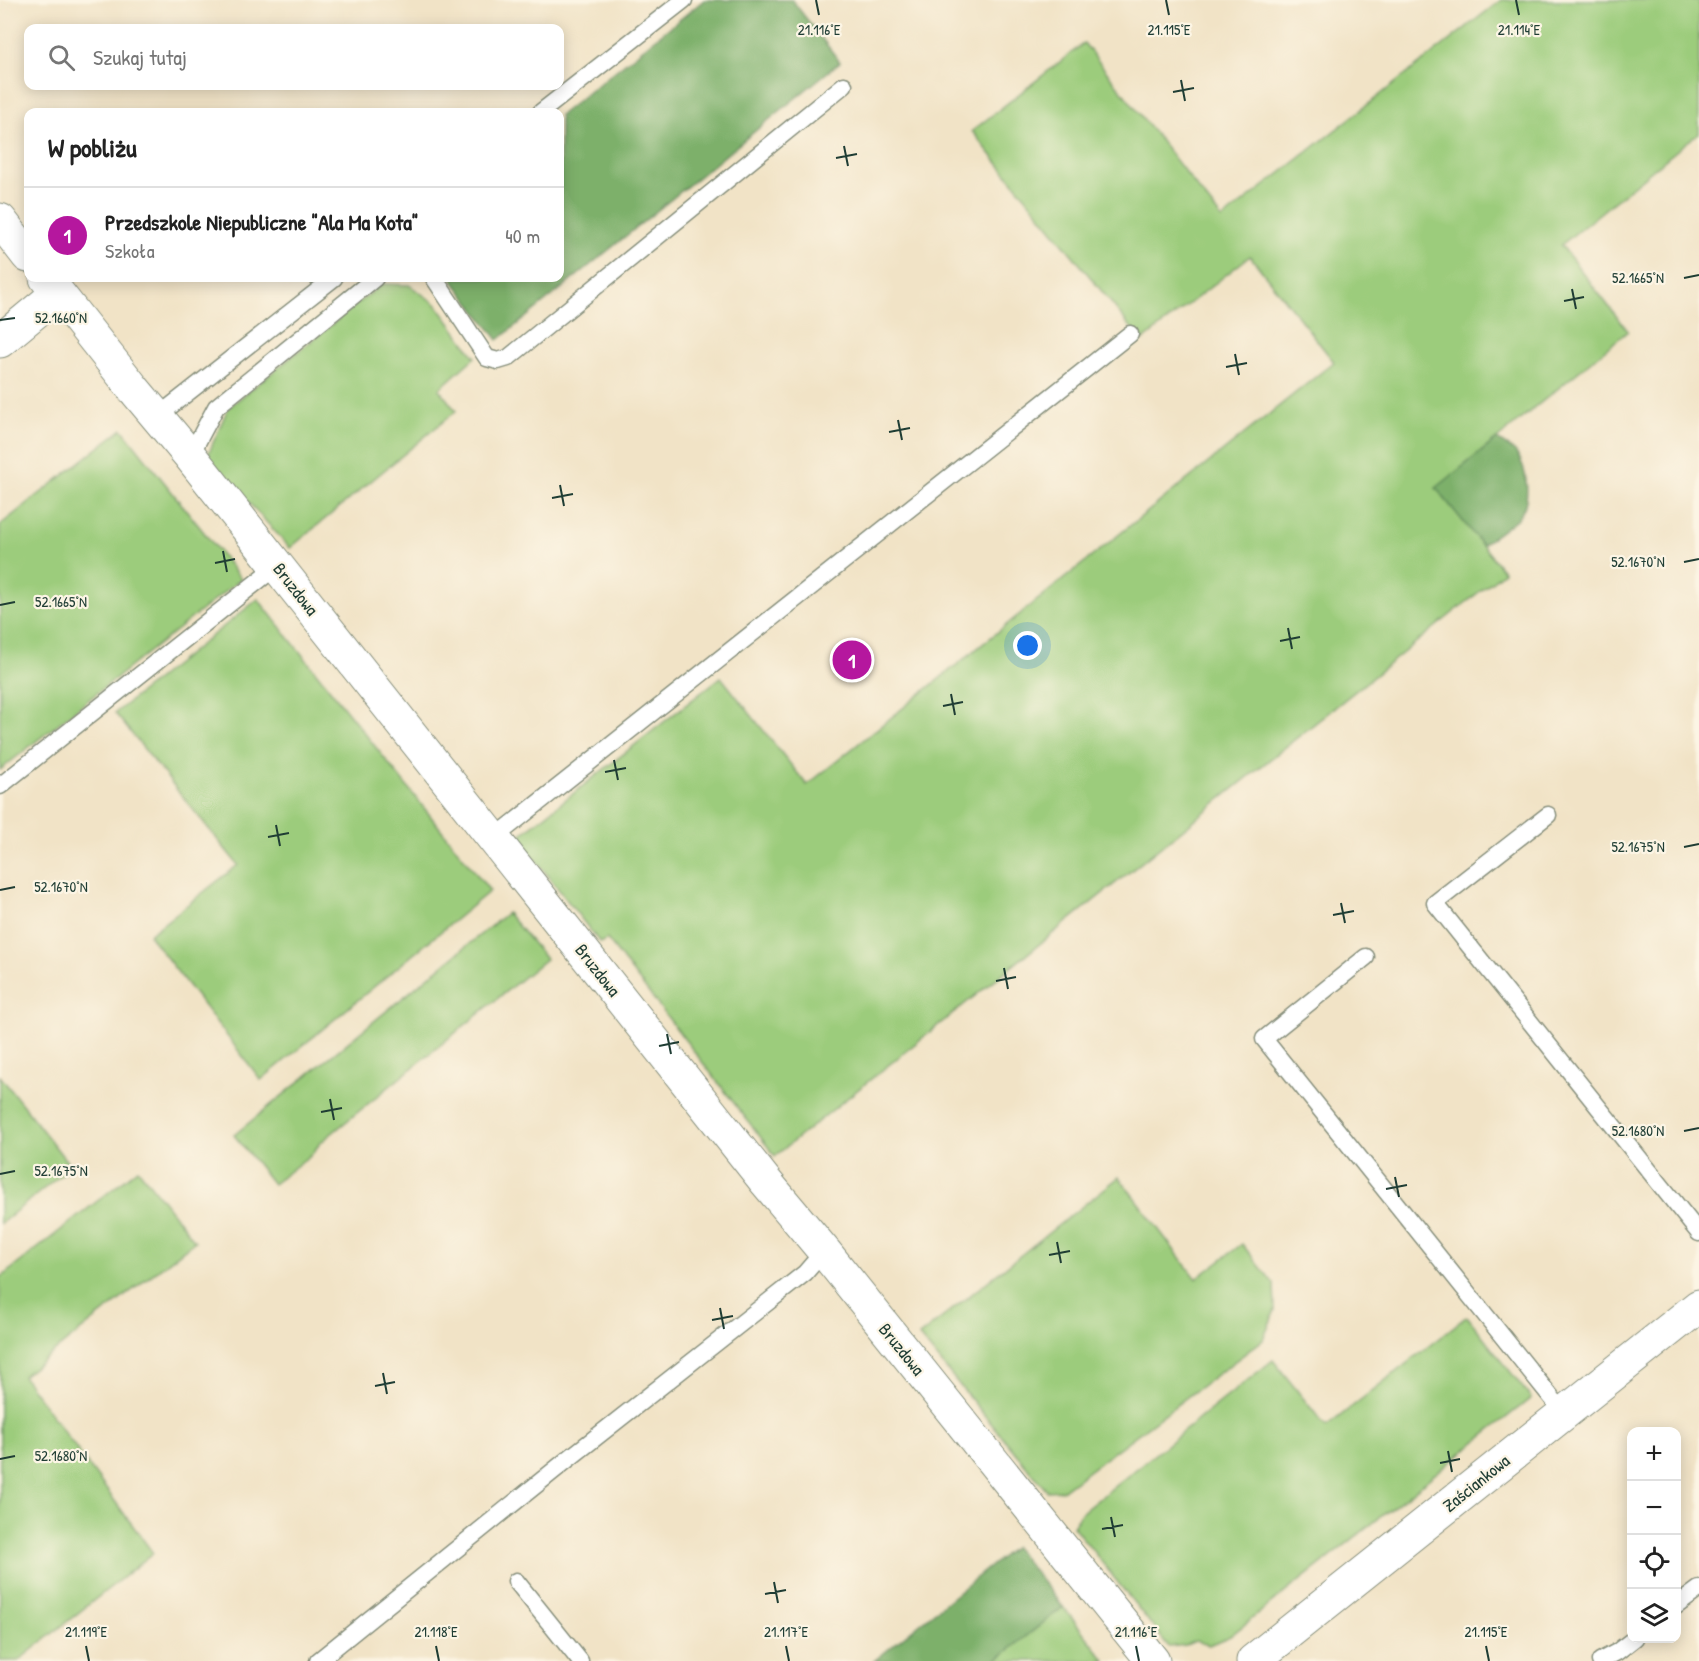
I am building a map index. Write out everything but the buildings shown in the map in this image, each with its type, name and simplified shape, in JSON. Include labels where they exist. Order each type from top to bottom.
[{"type":"street","points":[[0,220],[24,251]]},
{"type":"street","points":[[0,341],[52,285]]},
{"type":"street","name":"Bruzdowa","points":[[52,285],[766,1182],[824,1251],[1152,1661]]},
{"type":"street","name":"Zaściankowa","points":[[1253,1661],[1699,1306]]},
{"type":"lane","points":[[547,108],[684,0]]},
{"type":"lane","points":[[437,282],[487,358],[498,361],[508,358],[844,85]]},
{"type":"lane","points":[[158,416],[329,282]]},
{"type":"lane","points":[[190,456],[216,406],[370,282]]},
{"type":"lane","points":[[494,838],[1130,334]]},
{"type":"lane","points":[[0,786],[277,566]]},
{"type":"lane","points":[[1548,815],[1435,903],[1699,1233]]},
{"type":"lane","points":[[1366,957],[1264,1040],[1564,1413]]},
{"type":"lane","points":[[318,1661],[576,1453],[805,1273],[824,1251]]},
{"type":"lane","points":[[516,1581],[580,1661]]},
{"type":"lane","points":[[1681,1603],[1699,1589]]},
{"type":"lane","points":[[1600,1661],[1629,1643]]},
{"type":"green space","points":[[704,0],[792,0],[840,62],[498,340],[454,282],[564,282],[564,112]]},
{"type":"green space","points":[[1501,0],[1699,0],[1699,134],[1561,245],[1628,331],[1437,488],[1504,572],[775,1156],[607,939],[600,943],[518,837],[721,677],[807,785],[1334,362],[1250,256],[1142,341],[972,131],[1084,43],[1222,219]]},
{"type":"green space","points":[[382,284],[409,285],[436,304],[475,357],[439,389],[456,411],[290,548],[207,457],[228,408]]},
{"type":"green space","points":[[122,429],[241,579],[0,770],[0,525]]},
{"type":"green space","points":[[1497,439],[1514,451],[1520,459],[1525,475],[1526,502],[1516,520],[1482,545],[1436,488]]},
{"type":"green space","points":[[258,599],[490,891],[261,1080],[149,935],[238,865],[115,713]]},
{"type":"green space","points":[[507,913],[546,959],[273,1184],[234,1135]]},
{"type":"green space","points":[[0,1076],[71,1167],[0,1224]]},
{"type":"green space","points":[[138,1169],[195,1241],[23,1376],[153,1553],[18,1661],[0,1661],[0,1278]]},
{"type":"green space","points":[[1119,1177],[1196,1279],[1242,1244],[1274,1284],[1275,1310],[1263,1340],[1063,1490],[1047,1491],[919,1336]]},
{"type":"green space","points":[[1467,1316],[1531,1398],[1230,1636],[1209,1645],[1195,1641],[1186,1645],[1169,1647],[1073,1526],[1081,1513],[1273,1360],[1326,1427]]},
{"type":"green space","points":[[1014,1547],[1063,1607],[995,1661],[874,1661]]},
{"type":"green space","points":[[1063,1607],[1106,1661],[995,1661]]},
{"type":"place","name":"Przedszkole Niepubliczne \"Ala Ma Kota\"","points":[[852,660]]}]
